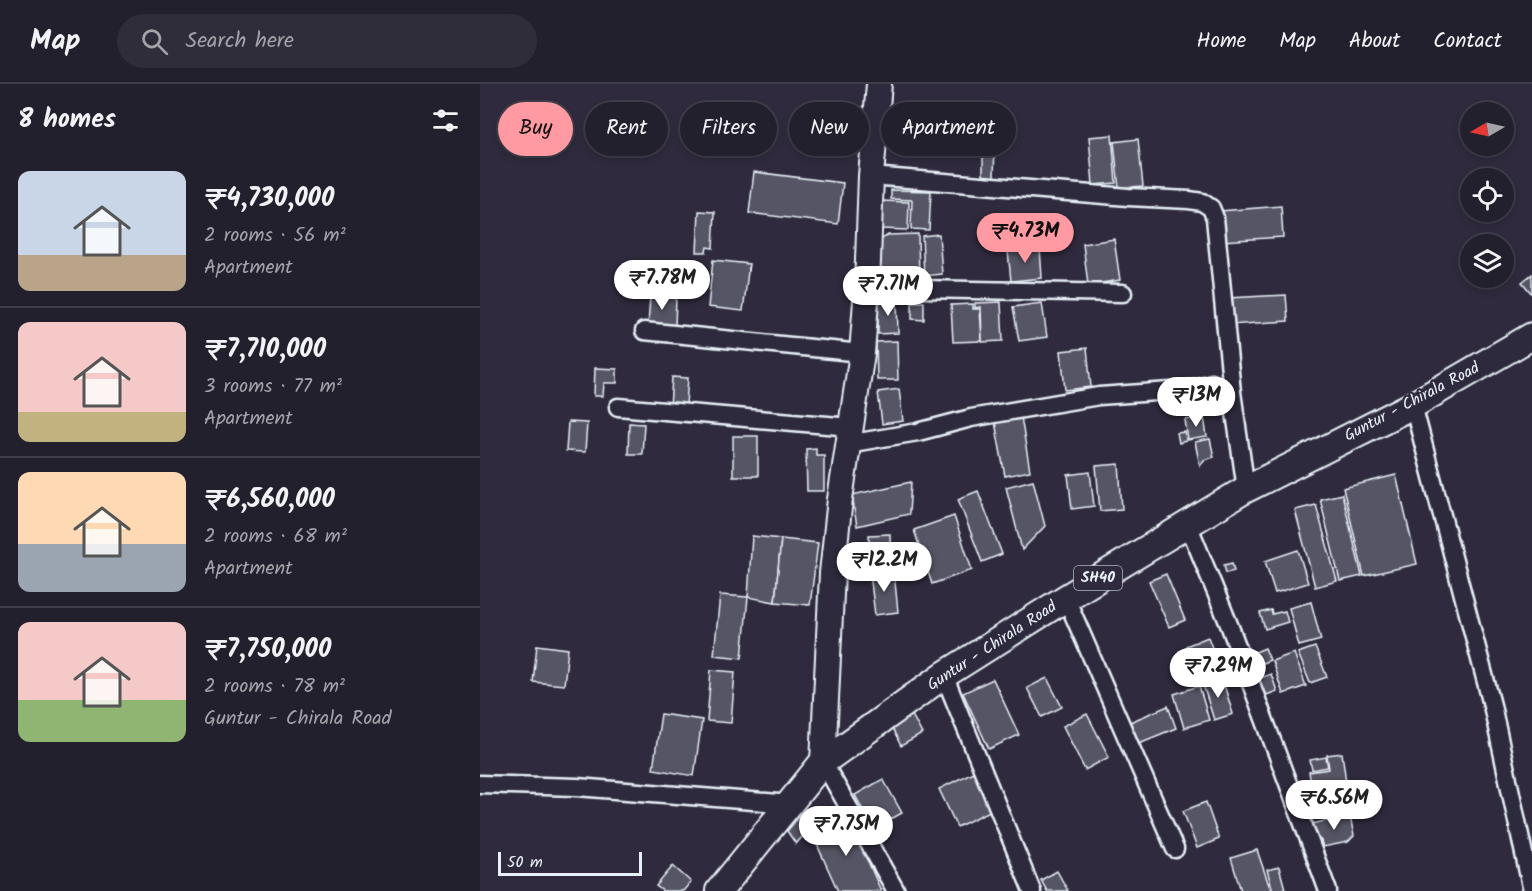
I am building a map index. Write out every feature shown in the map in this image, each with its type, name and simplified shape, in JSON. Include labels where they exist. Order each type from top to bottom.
[{"type":"main road","name":"Guntur - Chirala Road","points":[[719,891],[823,762],[944,675],[1246,489],[1413,405],[1532,336]]},
{"type":"street","points":[[879,84],[871,176],[862,353],[832,573],[823,762],[896,891]]},
{"type":"street","points":[[871,176],[1189,200],[1203,202],[1211,208],[1215,218],[1232,392],[1246,489]]},
{"type":"street","points":[[867,288],[1124,293]]},
{"type":"street","points":[[644,331],[862,353]]},
{"type":"street","points":[[618,407],[849,436],[918,432],[971,418],[1099,396],[1185,390],[1212,383]]},
{"type":"street","points":[[1413,405],[1492,705],[1532,891]]},
{"type":"street","points":[[1188,524],[1230,627],[1328,891]]},
{"type":"street","points":[[1066,598],[1175,849]]},
{"type":"street","points":[[944,675],[1032,891]]},
{"type":"street","points":[[480,784],[577,787],[791,804]]},
{"type":"building","points":[[1112,135],[1116,183],[1093,185],[1089,137]]},
{"type":"building","points":[[1138,139],[1143,186],[1119,188],[1114,142]]},
{"type":"building","points":[[983,156],[995,156],[994,177],[983,177]]},
{"type":"building","points":[[754,172],[843,183],[838,224],[749,213]]},
{"type":"building","points":[[891,190],[931,191],[929,230],[911,229],[912,200],[891,199]]},
{"type":"building","points":[[881,201],[909,202],[908,230],[881,229]]},
{"type":"building","points":[[1281,206],[1283,237],[1222,241],[1220,211]]},
{"type":"building","points":[[699,211],[715,212],[713,248],[707,247],[706,252],[697,252]]},
{"type":"building","points":[[918,234],[919,279],[877,280],[876,239],[882,239],[888,235]]},
{"type":"building","points":[[939,234],[942,274],[924,276],[922,236]]},
{"type":"building","points":[[1114,239],[1120,280],[1088,285],[1083,244]]},
{"type":"building","points":[[1040,248],[1042,278],[1011,281],[1008,251]]},
{"type":"building","points":[[713,260],[749,264],[743,311],[708,307]]},
{"type":"building","points":[[1532,274],[1532,294],[1522,282]]},
{"type":"building","points":[[1286,295],[1288,321],[1229,325],[1228,298]]},
{"type":"building","points":[[650,296],[676,297],[675,327],[648,325]]},
{"type":"building","points":[[897,299],[898,333],[878,334],[878,300]]},
{"type":"building","points":[[912,302],[924,302],[924,320],[912,319]]},
{"type":"building","points":[[1001,302],[1003,341],[982,342],[981,307],[975,308],[975,303]]},
{"type":"building","points":[[1042,303],[1047,337],[1019,341],[1013,307]]},
{"type":"building","points":[[973,304],[973,309],[980,309],[982,341],[953,342],[951,305]]},
{"type":"building","points":[[897,341],[898,380],[877,380],[876,342]]},
{"type":"building","points":[[1087,348],[1091,387],[1065,390],[1061,351]]},
{"type":"building","points":[[595,368],[617,369],[617,383],[604,383],[603,396],[594,396]]},
{"type":"building","points":[[672,377],[688,378],[686,404],[670,408]]},
{"type":"building","points":[[899,389],[903,421],[882,424],[878,392]]},
{"type":"building","points":[[1021,417],[1030,471],[1005,476],[995,422]]},
{"type":"building","points":[[1204,417],[1207,437],[1188,440],[1185,420]]},
{"type":"building","points":[[568,422],[587,423],[585,452],[566,451]]},
{"type":"building","points":[[629,423],[644,424],[642,454],[628,454]]},
{"type":"building","points":[[1185,432],[1186,441],[1179,443],[1177,433]]},
{"type":"building","points":[[733,436],[758,436],[758,476],[733,476]]},
{"type":"building","points":[[1210,439],[1214,457],[1204,460],[1200,466],[1195,442]]},
{"type":"building","points":[[816,448],[816,455],[824,455],[824,491],[807,491],[806,449]]},
{"type":"building","points":[[1119,464],[1122,509],[1100,511],[1096,466]]},
{"type":"building","points":[[1090,472],[1094,506],[1072,509],[1068,475]]},
{"type":"building","points":[[1396,475],[1417,564],[1364,576],[1343,488]]},
{"type":"building","points":[[1033,480],[1045,526],[1022,550],[1006,487]]},
{"type":"building","points":[[911,482],[909,514],[857,526],[852,495]]},
{"type":"building","points":[[978,491],[1002,554],[982,562],[958,499]]},
{"type":"building","points":[[1342,494],[1362,576],[1340,581],[1320,499]]},
{"type":"building","points":[[1316,505],[1337,581],[1315,587],[1295,510]]},
{"type":"building","points":[[954,516],[972,570],[932,584],[914,530]]},
{"type":"building","points":[[890,534],[891,570],[870,571],[869,535]]},
{"type":"building","points":[[752,536],[781,539],[775,602],[748,597]]},
{"type":"building","points":[[781,539],[818,543],[810,605],[775,602]]},
{"type":"building","points":[[1298,550],[1308,583],[1275,593],[1265,561]]},
{"type":"building","points":[[1232,563],[1234,571],[1226,573],[1224,565]]},
{"type":"building","points":[[894,572],[898,612],[875,615],[870,574]]},
{"type":"building","points":[[1166,574],[1185,620],[1169,627],[1149,581]]},
{"type":"building","points":[[720,595],[748,597],[742,658],[714,655]]},
{"type":"building","points":[[1311,602],[1321,640],[1299,646],[1289,608]]},
{"type":"building","points":[[1271,610],[1272,614],[1285,611],[1288,622],[1265,629],[1260,613]]},
{"type":"building","points":[[1208,637],[1220,669],[1198,678],[1186,646]]},
{"type":"building","points":[[537,645],[568,649],[564,685],[533,682]]},
{"type":"building","points":[[1315,647],[1327,677],[1310,683],[1298,653]]},
{"type":"building","points":[[1265,648],[1270,660],[1257,665],[1253,653]]},
{"type":"building","points":[[1294,653],[1306,686],[1283,694],[1272,661]]},
{"type":"building","points":[[711,670],[735,672],[731,723],[707,721]]},
{"type":"building","points":[[1271,674],[1277,691],[1264,696],[1257,679]]},
{"type":"building","points":[[1047,678],[1062,707],[1042,717],[1027,688]]},
{"type":"building","points":[[1222,678],[1233,714],[1214,720],[1203,685]]},
{"type":"building","points":[[993,679],[1019,735],[989,749],[963,693]]},
{"type":"building","points":[[1199,686],[1209,720],[1184,728],[1174,694]]},
{"type":"building","points":[[1168,706],[1176,728],[1139,743],[1130,722]]},
{"type":"building","points":[[910,711],[922,734],[901,746],[889,722]]},
{"type":"building","points":[[661,714],[702,720],[694,776],[653,769]]},
{"type":"building","points":[[1087,714],[1109,757],[1085,770],[1063,726]]},
{"type":"building","points":[[1342,753],[1349,803],[1315,808],[1309,772],[1329,769],[1327,755]]},
{"type":"building","points":[[1326,757],[1328,767],[1312,770],[1310,760]]},
{"type":"building","points":[[973,772],[992,810],[957,827],[939,789]]},
{"type":"building","points":[[883,779],[902,813],[873,829],[855,795]]},
{"type":"building","points":[[1206,802],[1219,839],[1197,848],[1183,811]]},
{"type":"building","points":[[846,811],[881,891],[838,891],[814,838]]},
{"type":"building","points":[[802,813],[814,823],[796,844],[787,831]]},
{"type":"building","points":[[1350,816],[1354,836],[1348,842],[1323,847],[1321,840],[1315,841],[1311,824]]},
{"type":"building","points":[[1257,850],[1271,891],[1241,891],[1231,858]]},
{"type":"building","points":[[673,866],[691,882],[683,891],[663,891],[656,886]]},
{"type":"building","points":[[1279,867],[1285,889],[1273,891],[1267,870]]},
{"type":"building","points":[[1057,871],[1068,891],[1047,891],[1041,880]]}]
